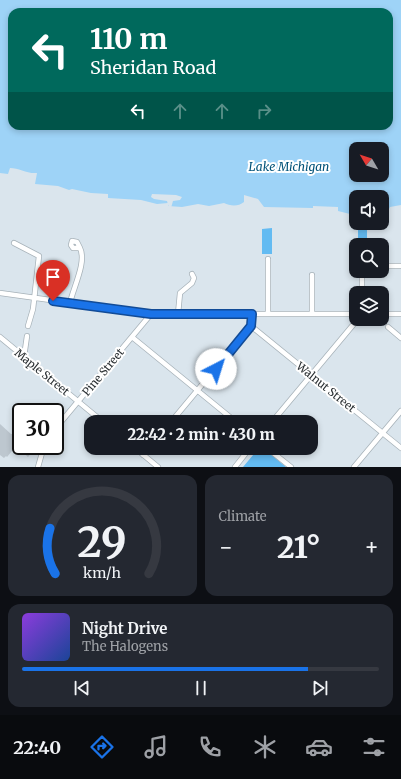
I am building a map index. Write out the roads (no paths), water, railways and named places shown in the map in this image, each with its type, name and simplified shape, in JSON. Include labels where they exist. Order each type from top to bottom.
[{"type":"street","points":[[14,243],[24,246],[39,256],[34,298],[28,326]]},
{"type":"street","points":[[70,303],[80,272],[82,256],[80,248]]},
{"type":"street","points":[[268,259],[268,314]]},
{"type":"street","points":[[389,266],[401,266]]},
{"type":"street","points":[[178,314],[180,293],[192,283],[194,278],[192,274]]},
{"type":"street","points":[[312,275],[312,314]]},
{"type":"street","points":[[0,293],[151,314],[349,314]]},
{"type":"street","name":"Pine Street","points":[[64,418],[151,314]]},
{"type":"street","points":[[177,415],[251,326],[252,314]]},
{"type":"street","points":[[389,314],[401,314]]},
{"type":"street","name":"Walnut Street","points":[[251,326],[401,448]]},
{"type":"street","points":[[278,415],[352,326]]},
{"type":"street","points":[[388,327],[401,338]]},
{"type":"street","points":[[24,357],[27,336]]},
{"type":"street","points":[[132,337],[228,415]]},
{"type":"street","name":"Maple Street","points":[[0,338],[95,415]]},
{"type":"street","points":[[354,467],[401,411]]},
{"type":"street","points":[[38,467],[41,455]]},
{"type":"street","points":[[143,455],[158,467]]},
{"type":"street","points":[[235,467],[244,455]]},
{"type":"street","points":[[276,455],[291,467]]},
{"type":"water","name":"Lake Michigan","points":[[0,0],[401,0],[401,205],[390,207],[389,209],[389,190],[349,190],[349,214],[338,211],[338,207],[264,207],[258,199],[244,195],[244,202],[237,205],[224,203],[209,206],[198,204],[182,207],[168,206],[168,203],[157,204],[141,200],[108,198],[108,194],[91,193],[72,189],[69,190],[58,186],[35,184],[37,173],[30,173],[10,168],[8,174],[0,173]]}]
